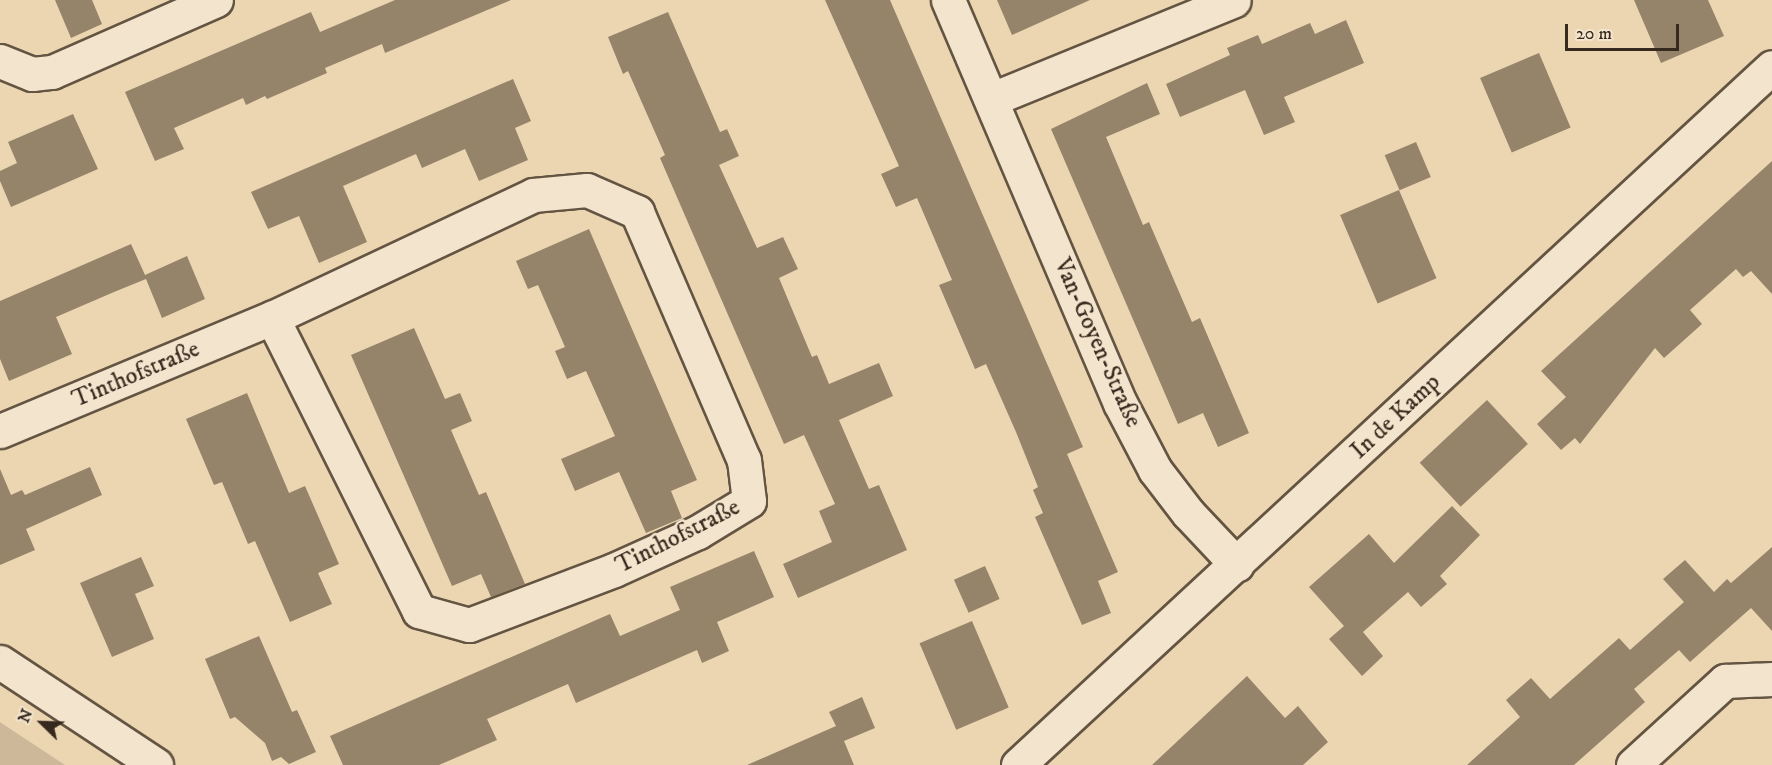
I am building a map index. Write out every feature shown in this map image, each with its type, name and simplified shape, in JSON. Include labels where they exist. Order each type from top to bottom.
[{"type":"street","points":[[0,61],[32,74],[52,72],[216,0]]},
{"type":"street","name":"Van-Goyen-Straße","points":[[948,0],[1120,403],[1155,470],[1188,513],[1237,565]]},
{"type":"street","points":[[992,99],[1234,0]]},
{"type":"street","name":"In de Kamp","points":[[1018,765],[1772,68]]},
{"type":"street","name":"Tinthofstraße","points":[[0,431],[272,318],[533,195],[588,190],[637,212],[744,460],[749,501],[698,532],[614,570],[469,625],[419,611],[272,318]]},
{"type":"street","points":[[0,662],[156,765]]},
{"type":"street","points":[[1633,765],[1725,681],[1772,679]]},
{"type":"shaded area","points":[[0,722],[15,732],[65,765],[0,765]]},
{"type":"building","points":[[55,0],[92,0],[102,24],[71,38]]},
{"type":"building","points":[[395,0],[511,0],[385,53],[382,44],[325,68],[327,73],[267,99],[265,96],[246,105],[243,98],[174,128],[184,149],[155,161],[125,92],[311,12],[320,32]]},
{"type":"building","points":[[825,0],[890,0],[1083,447],[1067,454],[1118,572],[1098,581],[1111,613],[1082,625],[1035,517],[1043,513],[1033,490],[1038,487],[1016,432],[986,364],[975,369],[939,285],[952,280],[917,198],[896,207],[881,174],[899,166]]},
{"type":"building","points":[[997,0],[1090,0],[1012,35]]},
{"type":"building","points":[[1634,0],[1708,0],[1724,36],[1661,63]]},
{"type":"building","points":[[668,12],[720,132],[727,129],[739,156],[719,165],[757,248],[783,237],[798,269],[779,278],[812,357],[817,355],[829,384],[879,363],[893,396],[839,420],[869,489],[879,485],[907,550],[798,598],[783,564],[832,542],[819,511],[835,504],[804,435],[784,444],[660,158],[665,155],[628,71],[623,74],[608,37]]},
{"type":"building","points":[[1346,20],[1364,63],[1284,97],[1295,122],[1264,135],[1245,90],[1180,117],[1166,84],[1230,55],[1227,48],[1258,35],[1262,44],[1310,23],[1315,34]]},
{"type":"building","points":[[1539,53],[1571,128],[1512,153],[1480,78]]},
{"type":"building","points":[[513,79],[531,121],[515,128],[528,160],[479,181],[465,149],[422,168],[416,154],[343,186],[367,242],[319,263],[299,216],[268,229],[251,192]]},
{"type":"building","points":[[1147,83],[1160,114],[1106,137],[1143,225],[1149,222],[1192,322],[1200,318],[1249,433],[1218,447],[1203,413],[1178,424],[1051,129]]},
{"type":"building","points":[[73,114],[98,169],[11,207],[0,181],[0,171],[17,163],[8,142]]},
{"type":"building","points":[[1416,142],[1431,177],[1400,190],[1385,155]]},
{"type":"building","points":[[1772,161],[1772,294],[1751,271],[1743,277],[1736,269],[1690,310],[1702,324],[1664,358],[1655,348],[1580,444],[1575,438],[1561,450],[1537,424],[1566,397],[1541,371]]},
{"type":"building","points":[[1399,190],[1437,278],[1378,303],[1340,215]]},
{"type":"building","points":[[589,229],[697,480],[671,491],[682,518],[646,533],[619,472],[575,491],[561,459],[615,436],[586,371],[567,379],[555,351],[565,347],[538,285],[528,289],[516,261]]},
{"type":"building","points":[[131,244],[145,275],[187,256],[205,299],[162,318],[146,279],[114,292],[56,317],[72,354],[9,381],[0,359],[0,301]]},
{"type":"building","points":[[414,328],[445,399],[460,393],[472,421],[451,430],[479,495],[486,492],[525,584],[491,597],[481,574],[452,586],[351,355]]},
{"type":"building","points":[[247,393],[289,493],[305,486],[339,564],[318,573],[332,604],[290,622],[255,541],[248,544],[222,482],[214,485],[186,419]]},
{"type":"building","points":[[1487,400],[1528,444],[1461,507],[1420,463]]},
{"type":"building","points":[[90,467],[102,495],[26,529],[35,550],[0,565],[0,469],[11,495],[22,490],[25,495]]},
{"type":"building","points":[[1452,506],[1480,535],[1440,576],[1447,584],[1421,607],[1408,592],[1363,632],[1383,656],[1362,676],[1329,639],[1344,626],[1309,587],[1369,534],[1394,563]]},
{"type":"building","points":[[1772,547],[1772,631],[1751,608],[1690,662],[1679,650],[1634,689],[1645,702],[1574,765],[1467,765],[1520,717],[1506,700],[1531,678],[1550,699],[1619,638],[1630,650],[1684,602],[1663,579],[1685,560],[1714,592],[1727,579],[1731,583]]},
{"type":"building","points":[[754,551],[774,597],[717,622],[729,651],[702,663],[697,650],[576,703],[568,684],[487,719],[497,740],[439,765],[343,765],[330,736],[610,614],[620,636],[680,610],[670,587]]},
{"type":"building","points":[[141,557],[154,586],[135,594],[154,639],[112,657],[80,583]]},
{"type":"building","points":[[985,566],[1000,599],[969,613],[954,580]]},
{"type":"building","points":[[972,621],[1009,708],[956,730],[920,643]]},
{"type":"building","points":[[259,636],[292,712],[297,710],[316,752],[289,764],[281,757],[272,761],[265,743],[235,717],[230,719],[205,659]]},
{"type":"building","points":[[1247,676],[1285,718],[1298,706],[1328,742],[1303,765],[1152,765]]},
{"type":"building","points":[[862,697],[875,728],[844,741],[854,765],[747,765],[836,726],[829,712]]}]
